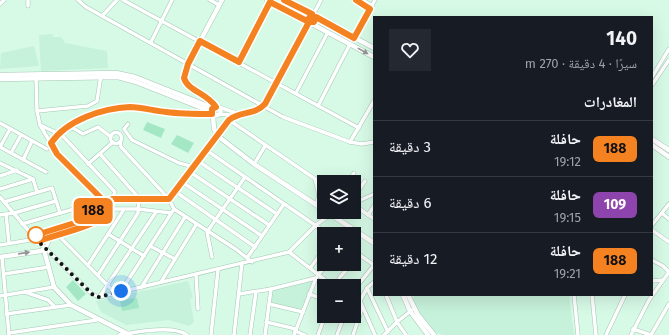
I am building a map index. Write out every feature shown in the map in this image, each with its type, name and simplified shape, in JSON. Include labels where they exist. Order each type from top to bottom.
[{"type":"street","points":[[0,4],[4,0]]},
{"type":"street","points":[[28,0],[28,6]]},
{"type":"street","points":[[78,0],[86,7],[283,117],[350,142],[362,144],[373,142]]},
{"type":"street","points":[[102,16],[117,0]]},
{"type":"street","points":[[123,0],[359,128]]},
{"type":"street","points":[[210,0],[219,5]]},
{"type":"street","points":[[222,0],[188,64],[184,74],[185,82],[211,99],[214,110],[212,121],[217,134],[254,164],[317,205]]},
{"type":"street","points":[[284,0],[373,48]]},
{"type":"street","points":[[219,115],[240,114],[256,111],[264,106],[310,22],[315,21],[314,15],[321,0]]},
{"type":"street","points":[[356,0],[371,7]]},
{"type":"street","points":[[363,0],[371,7]]},
{"type":"street","points":[[354,38],[375,0]]},
{"type":"street","points":[[151,42],[170,1]]},
{"type":"street","points":[[239,62],[268,1],[373,56]]},
{"type":"street","points":[[296,93],[328,32]]},
{"type":"street","points":[[318,106],[350,44]]},
{"type":"street","points":[[653,75],[669,49]]},
{"type":"street","points":[[653,84],[669,60]]},
{"type":"street","points":[[0,79],[36,76],[101,74],[130,75],[214,110],[240,114]]},
{"type":"street","points":[[37,111],[88,106],[97,100],[101,74]]},
{"type":"street","points":[[0,75],[36,76]]},
{"type":"street","points":[[36,76],[37,111],[40,125],[57,154],[106,203]]},
{"type":"street","points":[[350,142],[373,102]]},
{"type":"street","points":[[51,143],[58,133],[72,123],[100,113],[129,107],[177,114],[221,110],[219,115]]},
{"type":"street","points":[[214,110],[224,118],[224,126]]},
{"type":"street","points":[[22,224],[94,203],[106,203],[112,199],[169,199],[176,192],[217,134],[229,120],[240,114]]},
{"type":"street","points":[[229,120],[315,179],[317,187]]},
{"type":"street","points":[[0,123],[47,149]]},
{"type":"street","points":[[128,124],[124,129],[132,140],[179,163],[194,167]]},
{"type":"street","points":[[0,245],[52,236],[91,224],[101,219],[108,210],[115,192],[58,133],[40,125]]},
{"type":"street","points":[[58,133],[73,128],[83,134],[98,127],[111,137],[113,142]]},
{"type":"street","points":[[10,129],[0,147],[46,172]]},
{"type":"street","points":[[111,137],[114,132],[121,135],[127,134]]},
{"type":"street","points":[[11,153],[21,134]]},
{"type":"street","points":[[217,134],[317,202]]},
{"type":"street","points":[[121,135],[121,147],[169,199],[173,211]]},
{"type":"street","points":[[653,139],[669,150]]},
{"type":"street","points":[[23,160],[32,141]]},
{"type":"street","points":[[88,164],[113,142],[120,142]]},
{"type":"street","points":[[256,161],[265,146]]},
{"type":"street","points":[[653,146],[669,157]]},
{"type":"street","points":[[206,150],[316,226]]},
{"type":"street","points":[[98,275],[138,213],[139,198],[100,154]]},
{"type":"street","points":[[198,161],[277,214]]},
{"type":"street","points":[[0,163],[18,170],[33,180],[37,192]]},
{"type":"street","points":[[0,176],[18,170]]},
{"type":"street","points":[[190,172],[269,225]]},
{"type":"street","points":[[212,257],[208,231],[245,177]]},
{"type":"street","points":[[0,189],[33,180]]},
{"type":"street","points":[[361,187],[365,181]]},
{"type":"street","points":[[182,182],[262,236]]},
{"type":"street","points":[[4,202],[52,188],[60,213]]},
{"type":"street","points":[[176,192],[254,247]]},
{"type":"street","points":[[361,200],[373,194]]},
{"type":"street","points":[[0,197],[22,224],[45,248],[92,294],[99,297],[218,270],[242,263],[252,262],[289,252],[324,219]]},
{"type":"street","points":[[0,215],[14,213],[56,201]]},
{"type":"street","points":[[36,238],[84,220],[91,215],[94,203]]},
{"type":"street","points":[[247,258],[284,204]]},
{"type":"street","points":[[653,224],[669,204]]},
{"type":"street","points":[[368,215],[373,208]]},
{"type":"street","points":[[108,210],[123,211],[138,209],[156,212],[173,211],[208,231],[252,262]]},
{"type":"street","points":[[361,210],[373,218]]},
{"type":"street","points":[[88,264],[123,211]]},
{"type":"street","points":[[121,291],[173,211]]},
{"type":"street","points":[[99,297],[108,286],[156,212]]},
{"type":"street","points":[[662,213],[669,218]]},
{"type":"street","points":[[6,214],[9,243]]},
{"type":"street","points":[[141,288],[185,217]]},
{"type":"street","points":[[340,219],[373,242]]},
{"type":"street","points":[[341,219],[373,239]]},
{"type":"street","points":[[161,282],[196,225]]},
{"type":"street","points":[[653,231],[669,242]]},
{"type":"street","points":[[57,234],[115,293]]},
{"type":"street","points":[[108,234],[144,256]]},
{"type":"street","points":[[52,236],[45,248],[54,287],[71,305],[97,320],[129,334]]},
{"type":"street","points":[[150,246],[175,259]]},
{"type":"street","points":[[45,248],[1,257],[4,274],[6,314],[9,334],[97,320]]},
{"type":"street","points":[[289,252],[311,267],[325,279]]},
{"type":"street","points":[[361,256],[373,264]]},
{"type":"street","points":[[311,267],[317,259]]},
{"type":"street","points":[[631,335],[633,329],[669,272],[663,266],[653,262]]},
{"type":"street","points":[[234,335],[242,263]]},
{"type":"street","points":[[361,281],[373,266]]},
{"type":"street","points":[[4,274],[49,267]]},
{"type":"street","points":[[211,335],[218,270]]},
{"type":"street","points":[[295,332],[309,294],[318,274],[321,271]]},
{"type":"street","points":[[339,279],[345,271]]},
{"type":"street","points":[[196,275],[198,309]]},
{"type":"street","points":[[239,294],[271,289],[316,278]]},
{"type":"street","points":[[653,281],[663,280]]},
{"type":"street","points":[[361,299],[373,283]]},
{"type":"street","points":[[0,296],[54,287]]},
{"type":"street","points":[[368,288],[386,333],[397,322],[413,310]]},
{"type":"street","points":[[265,335],[271,289]]},
{"type":"street","points":[[25,292],[48,300],[54,306]]},
{"type":"street","points":[[250,335],[256,292]]},
{"type":"street","points":[[309,294],[317,297]]},
{"type":"street","points":[[386,296],[397,322],[406,335]]},
{"type":"street","points":[[404,296],[428,335]]},
{"type":"street","points":[[408,296],[413,310],[434,335]]},
{"type":"street","points":[[574,296],[578,335]]},
{"type":"street","points":[[592,296],[596,335]]},
{"type":"street","points":[[606,335],[625,296]]},
{"type":"street","points":[[269,304],[303,312]]},
{"type":"street","points":[[361,304],[375,335]]},
{"type":"street","points":[[633,329],[651,335],[669,304]]},
{"type":"street","points":[[6,314],[54,306],[71,305]]},
{"type":"street","points":[[353,335],[362,308]]},
{"type":"street","points":[[266,322],[305,335]]},
{"type":"street","points":[[318,335],[322,323]]},
{"type":"street","points":[[337,335],[341,323]]},
{"type":"street","points":[[119,335],[168,330],[186,334]]},
{"type":"shaded area","points":[[53,34],[53,37],[61,37],[65,43],[107,51],[108,68],[41,71],[39,35]]},
{"type":"shaded area","points":[[34,46],[39,66],[0,69],[1,53]]},
{"type":"shaded area","points":[[147,122],[165,129],[161,138],[143,130]]},
{"type":"shaded area","points":[[177,135],[194,143],[188,153],[171,144]]},
{"type":"shaded area","points":[[316,278],[303,312],[269,304],[271,289]]},
{"type":"shaded area","points":[[73,280],[86,294],[78,301],[66,287]]},
{"type":"shaded area","points":[[188,281],[193,297],[190,299],[194,322],[189,326],[169,320],[126,325],[101,312],[96,301]]},
{"type":"shaded area","points":[[413,296],[569,296],[574,335],[443,335],[434,332],[418,312],[411,299],[414,298]]},
{"type":"shaded area","points":[[137,298],[139,308],[122,311],[120,300]]},
{"type":"bus line","name":"188","points":[[284,0],[312,14],[307,21],[270,2],[239,62],[200,41],[188,64],[184,78],[185,82],[192,88],[211,99],[216,107],[212,109],[212,114],[177,114],[129,107],[100,113],[72,123],[57,133],[51,143],[57,154],[106,203],[94,203],[91,215],[84,220],[33,236],[39,241],[91,224],[101,219],[105,215],[112,199],[169,199],[176,192],[217,134],[229,120],[240,114],[256,111],[265,104],[309,22],[312,24],[316,17],[354,38],[370,9],[356,0]]},
{"type":"route","points":[[36,235],[33,236],[46,247],[94,296],[99,297],[121,291]]}]
